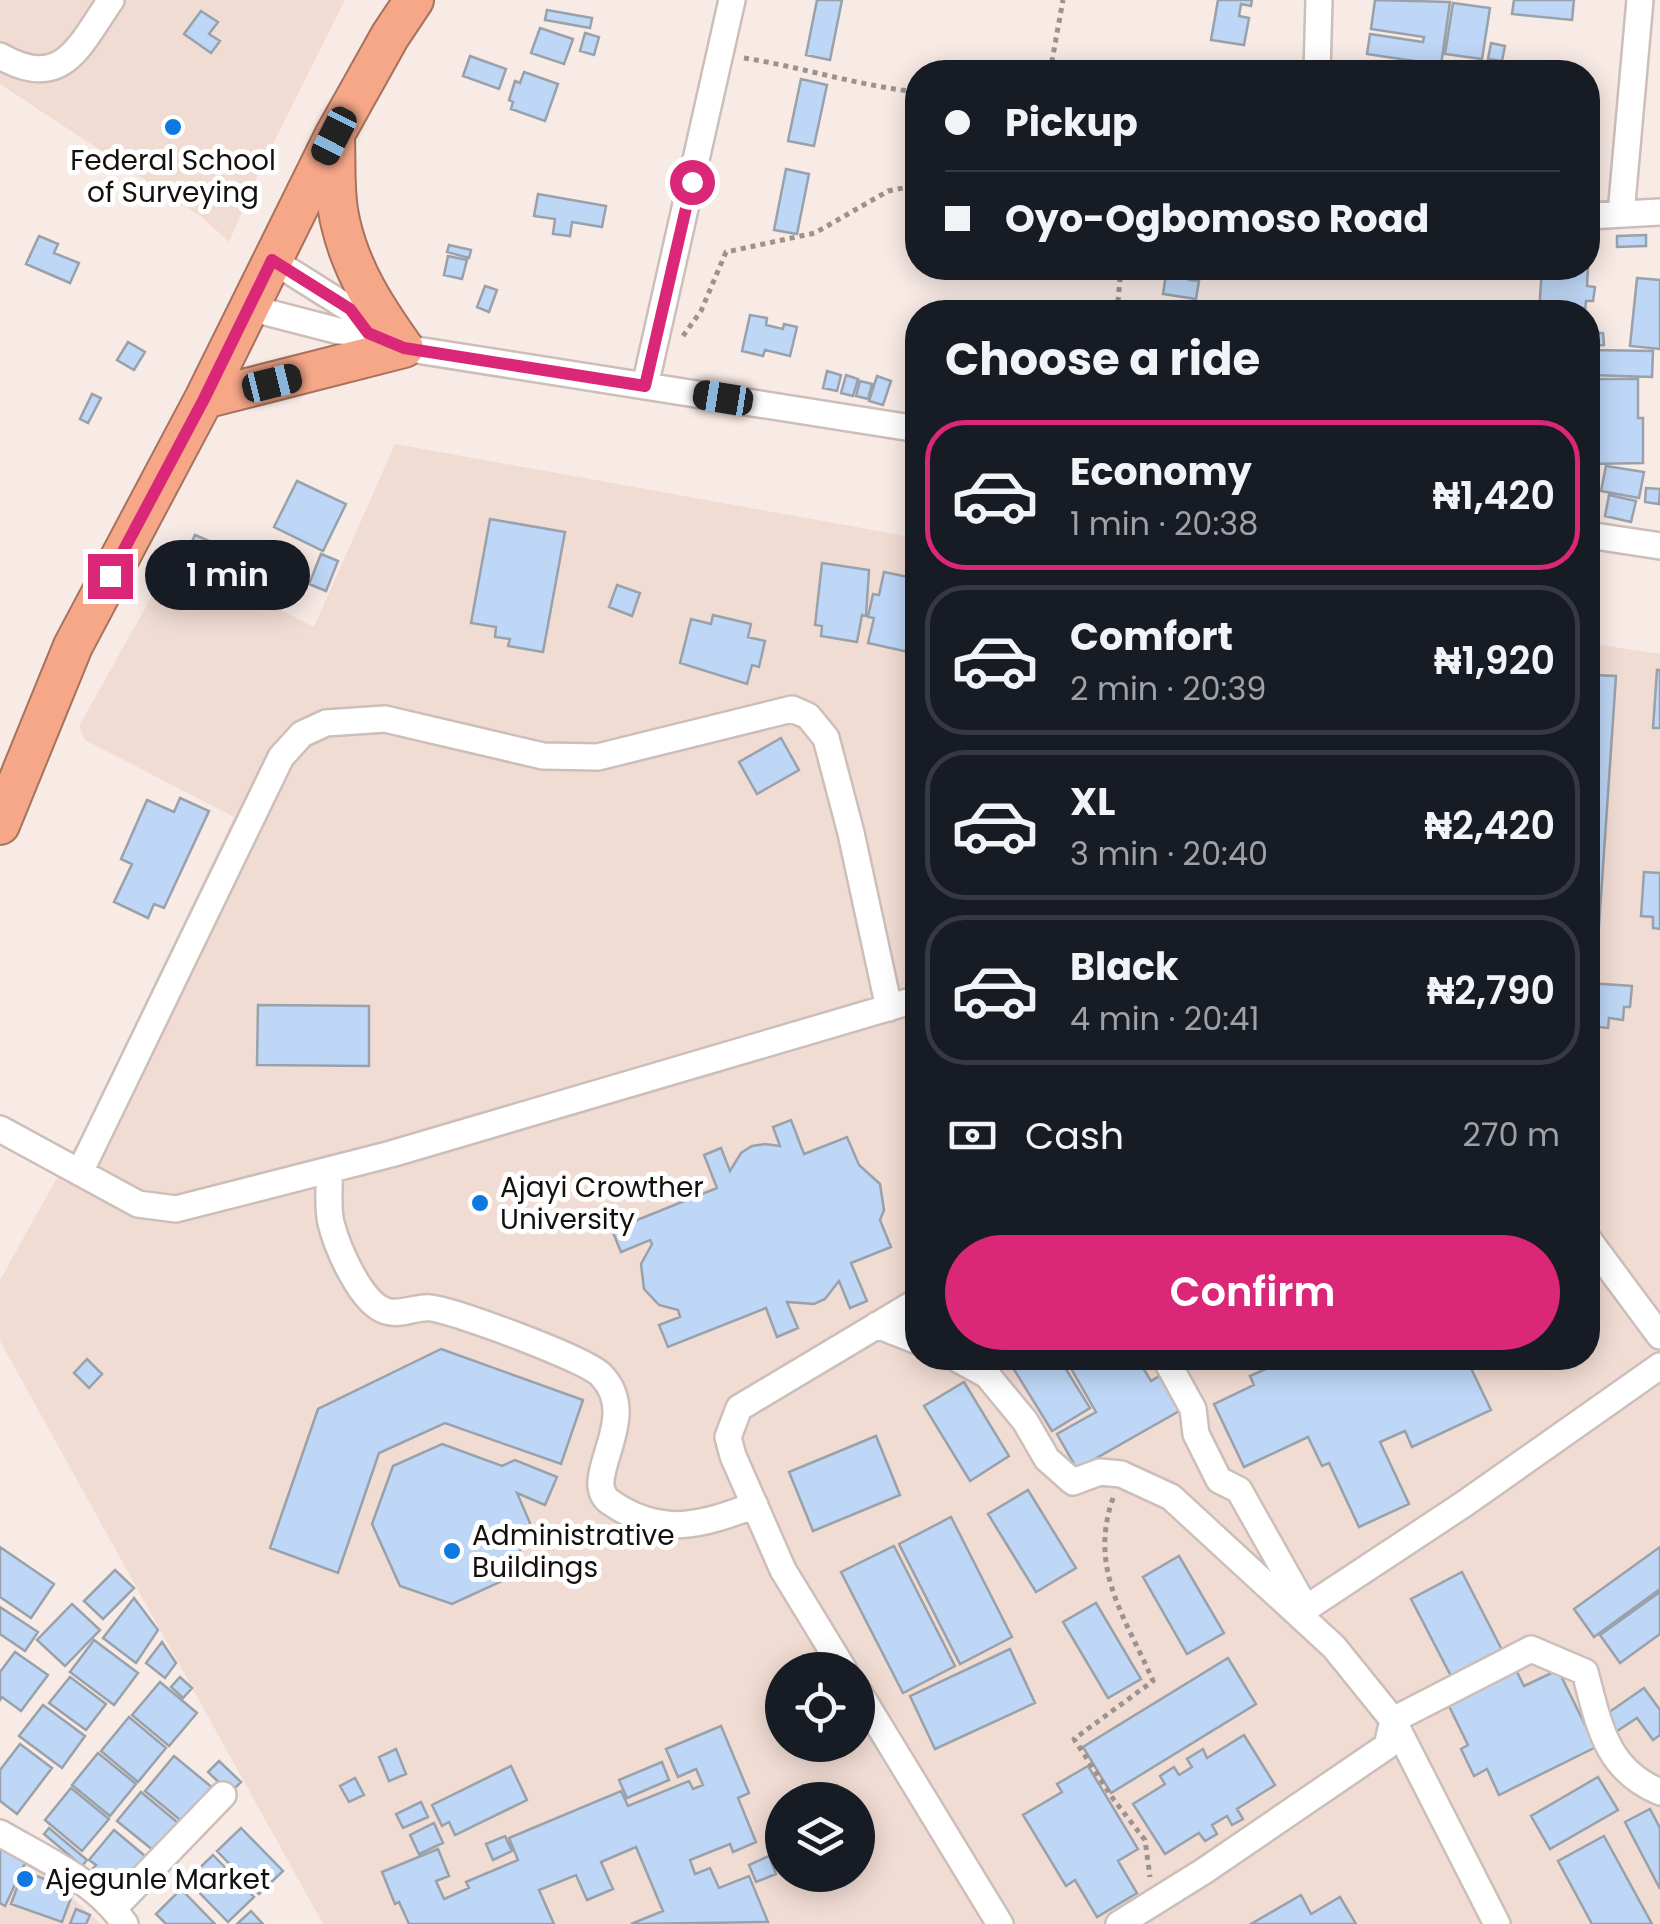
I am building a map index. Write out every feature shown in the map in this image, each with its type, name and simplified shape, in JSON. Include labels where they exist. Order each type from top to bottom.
[{"type":"highway","points":[[0,825],[73,646],[204,399],[334,136],[414,0]]},
{"type":"highway","points":[[204,399],[404,348],[370,300],[352,260],[340,221],[334,136]]},
{"type":"street","points":[[0,56],[24,70],[51,68],[70,60],[110,0]]},
{"type":"street","points":[[645,386],[732,0]]},
{"type":"street","points":[[1317,60],[1319,0]]},
{"type":"street","points":[[1621,214],[1640,0]]},
{"type":"street","points":[[1600,215],[1660,212]]},
{"type":"street","points":[[272,260],[350,309],[368,333]]},
{"type":"street","points":[[250,308],[339,331],[368,333],[404,348],[905,426]]},
{"type":"street","points":[[1600,537],[1660,546]]},
{"type":"street","points":[[80,1172],[281,756],[302,734],[326,723],[385,719],[543,756],[598,758],[792,709],[808,716],[826,738],[851,833],[888,1008]]},
{"type":"street","points":[[0,1128],[138,1204],[176,1209],[329,1170],[905,1003]]},
{"type":"street","points":[[329,1170],[330,1222],[358,1285],[371,1304],[388,1313],[430,1308],[578,1359],[601,1375],[614,1397],[618,1417],[600,1484],[606,1499],[634,1514],[676,1526],[693,1526],[755,1505]]},
{"type":"street","points":[[1600,1255],[1660,1336]]},
{"type":"street","points":[[833,1652],[783,1570],[728,1438],[739,1408],[905,1309]]},
{"type":"street","points":[[877,1324],[905,1336]]},
{"type":"street","points":[[1302,1611],[1464,1504],[1660,1366]]},
{"type":"street","points":[[978,1370],[987,1375],[1025,1420],[1047,1458],[1073,1482],[1100,1472],[1121,1474],[1171,1498],[1302,1611],[1393,1720],[1498,1924]]},
{"type":"street","points":[[1171,1370],[1194,1409],[1196,1434],[1219,1480],[1240,1490],[1302,1611]]},
{"type":"street","points":[[1118,1924],[1220,1861],[1387,1746],[1393,1720],[1532,1649],[1586,1672],[1602,1734],[1621,1768],[1660,1792]]},
{"type":"street","points":[[875,1719],[1000,1924]]},
{"type":"street","points":[[0,1833],[91,1888],[120,1916],[224,1795]]},
{"type":"path","points":[[1052,60],[1063,0]]},
{"type":"path","points":[[719,55],[797,66],[905,91]]},
{"type":"path","points":[[678,341],[701,311],[726,252],[815,233],[888,191],[905,188]]},
{"type":"path","points":[[1121,1474],[1108,1514],[1103,1554],[1113,1598],[1154,1681],[1074,1739],[1145,1840],[1151,1883]]},
{"type":"shaded area","name":"Federal School of Surveying","points":[[0,0],[345,0],[260,170],[229,242],[203,218],[0,84]]},
{"type":"shaded area","name":"Ajayi Crowther University","points":[[395,444],[905,536],[905,1370],[1600,1370],[1600,645],[1660,654],[1660,1924],[323,1924],[0,1341],[0,1280],[86,1126],[234,817],[85,740],[79,726],[174,557],[314,627]]},
{"type":"shaded area","name":"Ajegunle Market","points":[[0,1833],[101,1924],[0,1924]]},
{"type":"building","points":[[817,0],[842,0],[830,60],[806,55]]},
{"type":"building","points":[[1218,0],[1252,0],[1251,6],[1241,4],[1239,16],[1249,18],[1244,45],[1211,40]]},
{"type":"building","points":[[1375,0],[1450,2],[1442,60],[1367,54],[1370,34],[1423,42],[1424,37],[1371,29]]},
{"type":"building","points":[[1514,0],[1574,0],[1572,20],[1512,14]]},
{"type":"building","points":[[1453,3],[1490,8],[1482,59],[1445,54]]},
{"type":"building","points":[[547,10],[592,18],[590,28],[545,20]]},
{"type":"building","points":[[201,11],[218,22],[209,34],[220,41],[211,53],[184,34]]},
{"type":"building","points":[[540,28],[573,39],[564,64],[531,53]]},
{"type":"building","points":[[585,33],[599,37],[594,55],[580,51]]},
{"type":"building","points":[[1491,43],[1505,46],[1502,60],[1488,59]]},
{"type":"building","points":[[470,56],[506,69],[499,89],[463,76]]},
{"type":"building","points":[[524,72],[558,84],[545,121],[511,109],[513,102],[509,100],[515,81],[520,83]]},
{"type":"building","points":[[801,79],[827,85],[814,146],[788,141]]},
{"type":"building","points":[[786,169],[809,174],[797,234],[774,230]]},
{"type":"building","points":[[538,194],[606,206],[602,227],[572,222],[570,236],[553,234],[555,219],[534,216]]},
{"type":"building","points":[[1646,235],[1646,246],[1617,247],[1617,236]]},
{"type":"building","points":[[39,236],[58,244],[54,253],[79,263],[70,283],[26,264]]},
{"type":"building","points":[[449,245],[471,250],[469,258],[447,252]]},
{"type":"building","points":[[448,256],[467,260],[462,279],[444,275]]},
{"type":"building","points":[[1637,278],[1660,280],[1660,349],[1630,346]]},
{"type":"building","points":[[1165,280],[1199,281],[1196,299],[1163,294]]},
{"type":"building","points":[[1541,280],[1587,280],[1587,286],[1595,287],[1593,300],[1540,300]]},
{"type":"building","points":[[485,286],[497,290],[489,312],[477,307]]},
{"type":"building","points":[[750,315],[767,318],[766,325],[797,327],[790,356],[765,350],[763,356],[742,351]]},
{"type":"building","points":[[128,342],[145,352],[134,370],[117,360]]},
{"type":"building","points":[[1600,350],[1653,351],[1652,377],[1600,375]]},
{"type":"building","points":[[827,371],[841,375],[837,391],[823,388]]},
{"type":"building","points":[[846,375],[858,379],[853,396],[841,393]]},
{"type":"building","points":[[877,376],[891,381],[883,405],[869,401]]},
{"type":"building","points":[[1600,379],[1638,379],[1643,463],[1600,464]]},
{"type":"building","points":[[860,381],[872,384],[868,399],[856,396]]},
{"type":"building","points":[[92,394],[101,398],[88,423],[80,419]]},
{"type":"building","points":[[1606,466],[1644,472],[1639,498],[1601,491]]},
{"type":"building","points":[[297,481],[346,504],[323,551],[274,527]]},
{"type":"building","points":[[1646,488],[1660,489],[1659,504],[1645,502]]},
{"type":"building","points":[[1609,495],[1636,501],[1631,522],[1605,516]]},
{"type":"building","points":[[490,519],[565,532],[543,652],[508,646],[510,639],[495,637],[496,627],[471,623]]},
{"type":"building","points":[[195,535],[209,541],[203,554],[189,548]]},
{"type":"building","points":[[321,554],[338,561],[326,591],[309,584]]},
{"type":"building","points":[[822,563],[869,570],[866,616],[862,615],[857,642],[821,636],[822,626],[815,625]]},
{"type":"building","points":[[884,572],[905,576],[905,651],[868,643],[874,618],[868,617],[873,594],[879,595]]},
{"type":"building","points":[[617,585],[640,593],[632,616],[609,607]]},
{"type":"building","points":[[713,615],[751,624],[748,637],[765,641],[759,667],[752,665],[747,684],[680,663],[691,619],[711,624]]},
{"type":"building","points":[[1657,670],[1660,728],[1653,728]]},
{"type":"building","points":[[1600,675],[1616,676],[1600,911]]},
{"type":"building","points":[[781,738],[799,770],[757,794],[739,762]]},
{"type":"building","points":[[180,798],[209,811],[164,908],[154,904],[148,918],[114,902],[132,864],[121,859],[147,800],[174,812]]},
{"type":"building","points":[[1644,872],[1660,873],[1660,929],[1653,928],[1653,917],[1641,916]]},
{"type":"building","points":[[1600,984],[1632,986],[1630,1007],[1624,1007],[1623,1020],[1609,1018],[1608,1028],[1600,1027]]},
{"type":"building","points":[[258,1005],[369,1006],[369,1066],[257,1065]]},
{"type":"building","points":[[791,1120],[804,1154],[847,1137],[859,1165],[880,1184],[884,1210],[880,1220],[891,1247],[851,1263],[867,1301],[850,1308],[839,1281],[825,1299],[814,1304],[787,1302],[798,1328],[777,1337],[766,1308],[668,1347],[659,1325],[680,1317],[678,1310],[659,1305],[644,1289],[641,1264],[652,1244],[650,1240],[621,1252],[612,1230],[717,1188],[704,1155],[721,1148],[730,1171],[741,1153],[752,1146],[780,1146],[773,1127]]},
{"type":"building","points":[[441,1349],[583,1400],[561,1464],[445,1423],[379,1453],[338,1573],[270,1548],[318,1409]]},
{"type":"building","points":[[87,1359],[102,1374],[89,1388],[74,1373]]},
{"type":"building","points":[[1014,1370],[1066,1370],[1090,1408],[1052,1431]]},
{"type":"building","points":[[1072,1370],[1144,1370],[1151,1381],[1161,1375],[1181,1410],[1077,1469],[1057,1434],[1096,1412]]},
{"type":"building","points":[[1263,1370],[1472,1370],[1491,1410],[1412,1447],[1405,1431],[1380,1442],[1409,1504],[1359,1527],[1329,1463],[1322,1466],[1308,1437],[1244,1467],[1214,1404],[1254,1385],[1250,1376]]},
{"type":"building","points":[[964,1382],[1009,1456],[970,1481],[924,1406]]},
{"type":"building","points":[[876,1436],[900,1495],[813,1531],[789,1472]]},
{"type":"building","name":"Administrative Buildings","points":[[442,1444],[502,1466],[515,1460],[557,1477],[545,1505],[517,1493],[530,1523],[511,1577],[452,1604],[400,1586],[372,1524],[393,1466]]},
{"type":"building","points":[[1028,1490],[1076,1568],[1036,1592],[988,1514]]},
{"type":"building","points":[[951,1517],[1012,1637],[960,1664],[899,1544]]},
{"type":"building","points":[[894,1546],[955,1666],[903,1693],[841,1572]]},
{"type":"building","points":[[0,1547],[54,1584],[31,1618],[0,1597]]},
{"type":"building","points":[[1660,1547],[1660,1589],[1594,1637],[1574,1609]]},
{"type":"building","points":[[1179,1556],[1224,1633],[1187,1654],[1143,1577]]},
{"type":"building","points":[[115,1570],[134,1588],[103,1619],[84,1601]]},
{"type":"building","points":[[1462,1572],[1502,1650],[1451,1676],[1411,1599]]},
{"type":"building","points":[[1660,1592],[1660,1634],[1620,1663],[1600,1635]]},
{"type":"building","points":[[134,1598],[158,1630],[136,1663],[103,1638]]},
{"type":"building","points":[[1096,1603],[1141,1679],[1108,1698],[1063,1622]]},
{"type":"building","points":[[72,1604],[100,1630],[65,1666],[37,1640]]},
{"type":"building","points":[[0,1607],[38,1632],[25,1651],[0,1634]]},
{"type":"building","points":[[94,1640],[138,1673],[114,1705],[70,1672]]},
{"type":"building","points":[[162,1642],[176,1663],[165,1678],[146,1663]]},
{"type":"building","points":[[1010,1649],[1035,1703],[935,1749],[910,1696]]},
{"type":"building","points":[[15,1652],[48,1675],[21,1711],[2,1697],[0,1700],[0,1672]]},
{"type":"building","points":[[1228,1658],[1256,1704],[1111,1793],[1083,1747]]},
{"type":"building","points":[[1515,1668],[1524,1686],[1558,1670],[1596,1747],[1499,1795],[1487,1769],[1474,1776],[1461,1749],[1468,1745],[1447,1702]]},
{"type":"building","points":[[70,1677],[106,1704],[86,1730],[49,1703]]},
{"type":"building","points":[[180,1677],[192,1688],[183,1698],[171,1687]]},
{"type":"building","points":[[160,1682],[197,1713],[169,1746],[132,1715]]},
{"type":"building","points":[[1644,1688],[1660,1710],[1660,1735],[1653,1740],[1637,1718],[1617,1731],[1605,1715]]},
{"type":"building","points":[[43,1705],[85,1736],[62,1768],[19,1736]]},
{"type":"building","points":[[129,1717],[166,1748],[138,1782],[101,1751]]},
{"type":"building","points":[[721,1726],[749,1793],[738,1798],[756,1842],[733,1852],[730,1844],[690,1860],[695,1874],[710,1868],[719,1888],[749,1876],[768,1922],[631,1924],[663,1911],[636,1847],[601,1862],[613,1889],[587,1900],[576,1875],[539,1890],[554,1924],[409,1924],[399,1902],[395,1904],[382,1872],[438,1849],[449,1876],[436,1881],[444,1899],[469,1888],[466,1882],[518,1860],[509,1838],[621,1791],[628,1806],[689,1781],[693,1789],[703,1785],[696,1769],[678,1777],[666,1749]]},
{"type":"building","points":[[1244,1735],[1275,1785],[1237,1809],[1243,1819],[1232,1825],[1227,1816],[1212,1825],[1217,1834],[1205,1841],[1199,1833],[1165,1854],[1133,1804],[1165,1784],[1160,1776],[1174,1767],[1179,1775],[1192,1767],[1187,1759],[1203,1749],[1207,1758]]},
{"type":"building","points":[[20,1744],[52,1768],[17,1814],[0,1801],[0,1770]]},
{"type":"building","points":[[396,1749],[406,1774],[389,1781],[379,1757]]},
{"type":"building","points":[[98,1753],[136,1784],[110,1816],[72,1785]]},
{"type":"building","points":[[174,1756],[214,1789],[185,1824],[145,1791]]},
{"type":"building","points":[[219,1761],[241,1782],[230,1793],[208,1772]]},
{"type":"building","points":[[662,1762],[669,1780],[627,1798],[619,1780]]},
{"type":"building","points":[[511,1766],[527,1800],[455,1835],[449,1822],[442,1826],[432,1805]]},
{"type":"building","points":[[1088,1766],[1138,1849],[1118,1861],[1137,1893],[1097,1917],[1075,1880],[1066,1886],[1023,1815],[1062,1792],[1057,1784]]},
{"type":"building","points":[[1598,1777],[1618,1810],[1550,1849],[1531,1816]]},
{"type":"building","points":[[355,1778],[364,1795],[349,1802],[340,1786]]},
{"type":"building","points":[[71,1788],[109,1819],[82,1851],[45,1820]]},
{"type":"building","points":[[141,1792],[183,1827],[159,1855],[117,1821]]},
{"type":"building","points":[[421,1802],[428,1817],[403,1828],[396,1814]]},
{"type":"building","points":[[1650,1809],[1660,1828],[1660,1889],[1625,1822]]},
{"type":"building","points":[[434,1823],[443,1843],[419,1854],[410,1835]]},
{"type":"building","points":[[49,1828],[87,1860],[82,1866],[44,1834]]},
{"type":"building","points":[[241,1828],[283,1871],[259,1894],[217,1851]]},
{"type":"building","points":[[114,1830],[151,1861],[126,1891],[117,1883],[110,1892],[88,1874],[96,1865],[89,1860]]},
{"type":"building","points":[[505,1836],[512,1851],[493,1860],[486,1844]]},
{"type":"building","points":[[1604,1836],[1652,1924],[1592,1924],[1558,1861]]},
{"type":"building","points":[[0,1846],[27,1859],[5,1906],[0,1903]]},
{"type":"building","points":[[213,1855],[254,1897],[228,1922],[187,1880]]},
{"type":"building","points":[[765,1858],[765,1878],[756,1882],[749,1865]]},
{"type":"building","points":[[23,1871],[74,1890],[62,1922],[11,1904]]},
{"type":"building","points":[[181,1889],[215,1924],[166,1924],[156,1914]]},
{"type":"building","points":[[1301,1895],[1311,1914],[1340,1897],[1356,1924],[1251,1924]]},
{"type":"building","points":[[76,1909],[90,1915],[86,1924],[70,1924]]},
{"type":"building","points":[[251,1911],[263,1924],[237,1924]]},
{"type":"place","name":"Federal School of Surveying","points":[[173,127]]},
{"type":"place","name":"Ajayi Crowther University","points":[[480,1203]]},
{"type":"place","name":"Administrative Buildings","points":[[452,1551]]},
{"type":"place","name":"Ajegunle Market","points":[[25,1879]]},
{"type":"route","points":[[110,576],[272,260],[350,309],[368,333],[404,348],[645,386],[692,182]]}]
